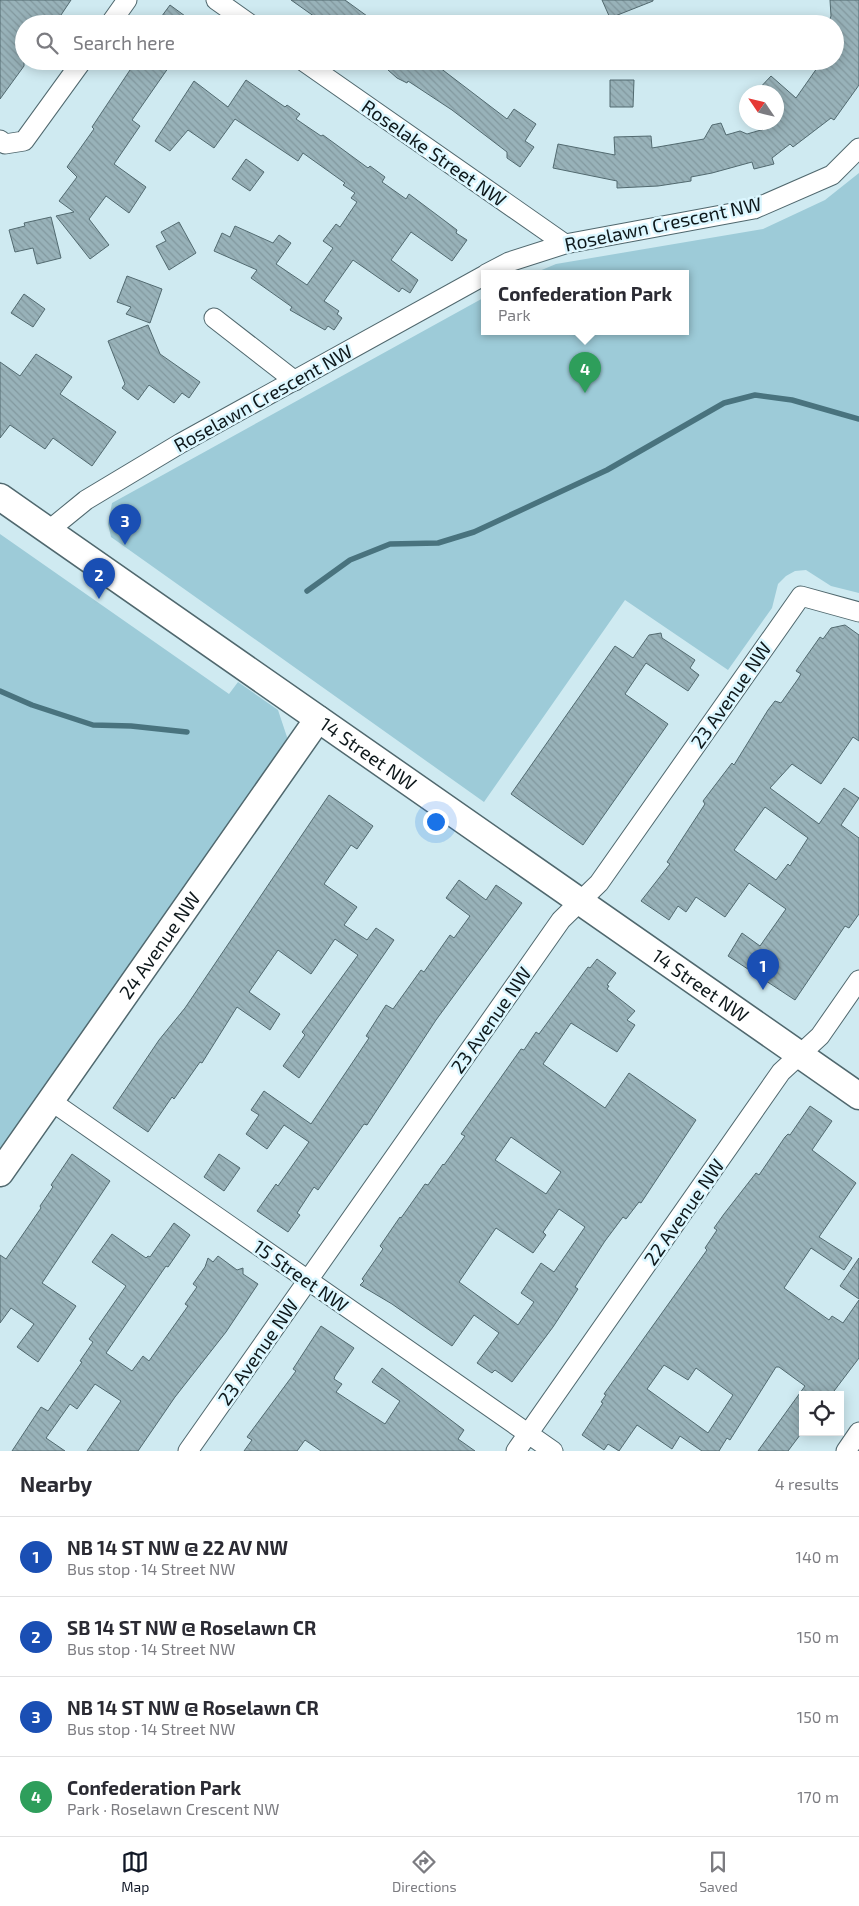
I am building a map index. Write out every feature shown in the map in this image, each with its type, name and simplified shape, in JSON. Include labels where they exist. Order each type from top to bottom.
[{"type":"main road","name":"14 Street NW","points":[[0,497],[859,1096]]},
{"type":"main road","name":"24 Avenue NW","points":[[0,1172],[318,719]]},
{"type":"street","points":[[116,15],[127,0]]},
{"type":"street","points":[[216,0],[237,15]]},
{"type":"street","points":[[0,140],[6,144],[24,141],[75,70]]},
{"type":"street","name":"Roselake Street NW","points":[[316,70],[565,244]]},
{"type":"street","name":"Roselawn Crescent NW","points":[[495,270],[509,262],[565,244],[754,209],[832,175],[859,148]]},
{"type":"street","name":"Roselawn Crescent NW","points":[[48,531],[86,500],[181,443],[481,278]]},
{"type":"street","points":[[214,318],[295,381]]},
{"type":"street","name":"23 Avenue NW","points":[[188,1451],[561,920],[600,883],[801,596],[859,612]]},
{"type":"street","name":"22 Avenue NW","points":[[516,1451],[782,1072],[820,1036],[859,980]]},
{"type":"street","name":"15 Street NW","points":[[51,1101],[553,1451]]},
{"type":"street","points":[[846,1451],[859,1432]]},
{"type":"shaded area","points":[[859,173],[859,593],[831,586],[806,570],[795,571],[786,576],[778,584],[772,608],[728,670],[625,600],[484,802],[111,537],[108,524],[112,503],[481,299],[481,335],[689,335],[689,270],[542,270],[556,264],[763,229],[825,200]]},
{"type":"shaded area","points":[[0,534],[229,694],[238,682],[278,710],[289,743],[0,1150]]},
{"type":"building","points":[[0,0],[71,0],[61,15],[15,15],[15,70],[21,70],[0,99]]},
{"type":"building","points":[[291,0],[345,0],[366,15],[312,15]]},
{"type":"building","points":[[602,0],[653,0],[618,15],[609,15]]},
{"type":"building","points":[[830,0],[859,0],[859,85],[834,120],[831,118],[793,147],[790,144],[772,158],[774,164],[754,169],[752,162],[691,177],[691,181],[658,186],[617,188],[617,181],[553,168],[558,144],[615,155],[614,137],[651,136],[652,148],[704,139],[712,125],[721,123],[726,135],[740,131],[747,134],[761,130],[784,130],[784,87],[796,98],[816,70],[844,70],[844,15],[831,15]]},
{"type":"building","points":[[170,5],[184,15],[163,15]]},
{"type":"building","points":[[130,70],[167,70],[132,120],[140,126],[114,164],[146,187],[129,213],[106,196],[89,219],[109,245],[90,259],[56,216],[74,212],[59,201],[77,177],[67,167],[94,129],[92,127]]},
{"type":"building","points":[[388,70],[443,70],[507,119],[514,109],[536,124],[525,141],[534,147],[520,167],[507,158],[507,152],[452,110],[408,81],[407,83],[397,78]]},
{"type":"building","points":[[771,76],[781,85],[763,85]]},
{"type":"building","points":[[246,80],[285,107],[287,105],[300,114],[296,119],[321,136],[323,135],[368,168],[370,166],[385,177],[382,182],[406,199],[409,194],[457,230],[456,233],[467,240],[452,261],[411,232],[391,260],[418,280],[410,293],[402,288],[399,292],[353,260],[324,301],[339,311],[337,314],[342,318],[334,330],[328,326],[325,330],[290,310],[292,307],[251,278],[257,270],[214,251],[222,233],[230,237],[235,226],[273,243],[279,235],[291,243],[276,264],[307,285],[333,248],[323,241],[336,224],[340,227],[357,202],[351,198],[355,193],[343,185],[345,183],[303,153],[298,161],[235,119],[214,148],[188,130],[170,151],[155,141],[194,81],[228,107]]},
{"type":"building","points":[[610,80],[634,80],[633,107],[610,107]]},
{"type":"building","points":[[246,159],[264,172],[250,191],[232,179]]},
{"type":"building","points":[[51,217],[61,258],[37,264],[33,248],[15,252],[9,230],[25,226],[24,223]]},
{"type":"building","points":[[179,222],[196,253],[169,270],[156,246],[166,241],[161,232]]},
{"type":"building","points":[[127,276],[162,289],[150,323],[126,314],[131,307],[117,302]]},
{"type":"building","points":[[24,294],[45,309],[33,327],[11,313]]},
{"type":"building","points":[[148,325],[160,354],[200,382],[189,398],[182,393],[174,403],[149,385],[138,400],[122,388],[125,384],[108,341]]},
{"type":"building","points":[[36,354],[72,377],[60,394],[116,432],[92,466],[53,438],[45,449],[10,425],[0,438],[0,362],[20,376]]},
{"type":"building","points":[[845,625],[859,635],[859,741],[853,737],[821,784],[792,764],[770,788],[819,824],[844,788],[859,798],[841,825],[859,838],[859,914],[849,928],[845,926],[795,1000],[728,956],[742,933],[760,946],[786,909],[749,883],[725,917],[696,897],[686,912],[678,906],[669,920],[641,901],[670,864],[667,862],[705,804],[703,801],[732,763],[734,765],[775,701],[781,703],[801,674],[796,671],[820,637],[823,639],[831,628]],"holes":[[[765,807],[808,838],[790,866],[788,864],[776,880],[734,850]]]},
{"type":"building","points":[[661,633],[662,638],[695,660],[690,668],[699,675],[688,691],[646,663],[625,694],[668,724],[583,845],[511,794],[615,646],[633,658],[649,635]]},
{"type":"building","points":[[329,795],[373,826],[357,849],[351,845],[324,884],[357,907],[344,925],[367,940],[376,928],[394,940],[299,1078],[283,1066],[305,1035],[302,1032],[358,955],[335,939],[311,974],[278,950],[249,992],[280,1014],[270,1030],[237,1007],[202,1063],[200,1062],[174,1099],[172,1097],[148,1132],[113,1108],[159,1040],[185,1008]]},
{"type":"building","points":[[459,880],[486,900],[496,885],[522,903],[436,1020],[367,1125],[364,1124],[318,1190],[314,1187],[297,1213],[300,1215],[288,1232],[257,1211],[276,1184],[278,1186],[309,1142],[284,1125],[267,1149],[246,1134],[259,1115],[251,1110],[264,1091],[311,1124],[369,1038],[366,1036],[386,1005],[393,1009],[421,970],[424,972],[450,935],[454,938],[470,916],[446,898]]},
{"type":"building","points":[[597,959],[616,973],[607,985],[609,986],[607,989],[635,1011],[627,1020],[635,1025],[617,1052],[571,1023],[543,1064],[605,1108],[629,1073],[696,1120],[641,1203],[639,1202],[626,1219],[623,1217],[605,1241],[575,1287],[578,1289],[553,1327],[512,1382],[495,1370],[492,1373],[477,1363],[499,1333],[474,1315],[452,1346],[392,1304],[360,1285],[364,1281],[362,1279],[383,1249],[380,1246],[425,1184],[428,1185],[465,1136],[461,1134],[521,1049],[524,1050],[536,1032],[539,1034],[588,967],[590,968]],"holes":[[[511,1137],[561,1172],[546,1194],[495,1160]],[[559,1209],[585,1227],[554,1272],[541,1263],[521,1293],[534,1302],[518,1325],[459,1282],[496,1228],[533,1253],[546,1235],[543,1232]]]},
{"type":"building","points":[[810,1106],[832,1121],[812,1150],[856,1183],[819,1237],[852,1258],[844,1270],[811,1248],[784,1288],[829,1320],[832,1316],[843,1323],[859,1300],[859,1358],[834,1391],[801,1391],[805,1386],[779,1367],[776,1367],[730,1440],[727,1438],[719,1451],[702,1451],[680,1436],[672,1449],[637,1425],[619,1451],[608,1444],[604,1450],[582,1435],[603,1403],[601,1402],[606,1395],[604,1394],[707,1250],[705,1248],[717,1230],[714,1228],[756,1173],[759,1175],[788,1134],[790,1135]],"holes":[[[664,1365],[688,1380],[696,1368],[733,1395],[708,1433],[647,1389]]]},
{"type":"building","points":[[72,1154],[110,1181],[42,1283],[76,1306],[38,1362],[17,1347],[34,1324],[11,1308],[0,1323],[0,1255],[6,1259],[41,1208],[40,1206],[53,1187],[51,1185]]},
{"type":"building","points":[[219,1154],[240,1168],[224,1191],[204,1177]]},
{"type":"building","points":[[174,1223],[190,1235],[168,1267],[166,1266],[106,1353],[132,1371],[143,1356],[149,1361],[188,1306],[185,1304],[197,1287],[193,1284],[205,1267],[208,1258],[213,1262],[218,1256],[237,1270],[243,1268],[243,1274],[258,1284],[226,1332],[175,1397],[138,1451],[87,1451],[121,1401],[95,1384],[77,1409],[70,1404],[46,1438],[65,1451],[12,1451],[41,1407],[48,1411],[82,1362],[80,1361],[93,1342],[89,1339],[126,1286],[92,1262],[112,1234],[146,1258],[150,1257]]},
{"type":"building","points":[[859,1258],[859,1299],[840,1286]]},
{"type":"building","points":[[321,1326],[354,1348],[335,1376],[334,1379],[342,1384],[336,1392],[385,1424],[400,1401],[372,1382],[382,1368],[464,1430],[458,1439],[475,1451],[321,1451],[305,1440],[297,1451],[244,1451],[252,1440],[247,1437],[296,1371],[293,1369]]},
{"type":"building","points":[[799,1394],[799,1436],[788,1451],[758,1451]]},
{"type":"waterway","points":[[307,591],[350,560],[390,544],[438,543],[474,532],[607,470],[724,403],[755,395],[792,400],[859,419]]},
{"type":"waterway","points":[[0,691],[32,705],[93,725],[131,726],[187,732]]},
{"type":"place","name":"Confederation Park","points":[[585,393]]},
{"type":"place","name":"NB 14 ST NW @ Roselawn CR","points":[[125,545]]},
{"type":"place","name":"SB 14 ST NW @ Roselawn CR","points":[[99,599]]},
{"type":"place","name":"NB 14 ST NW @ 22 AV NW","points":[[763,990]]}]
